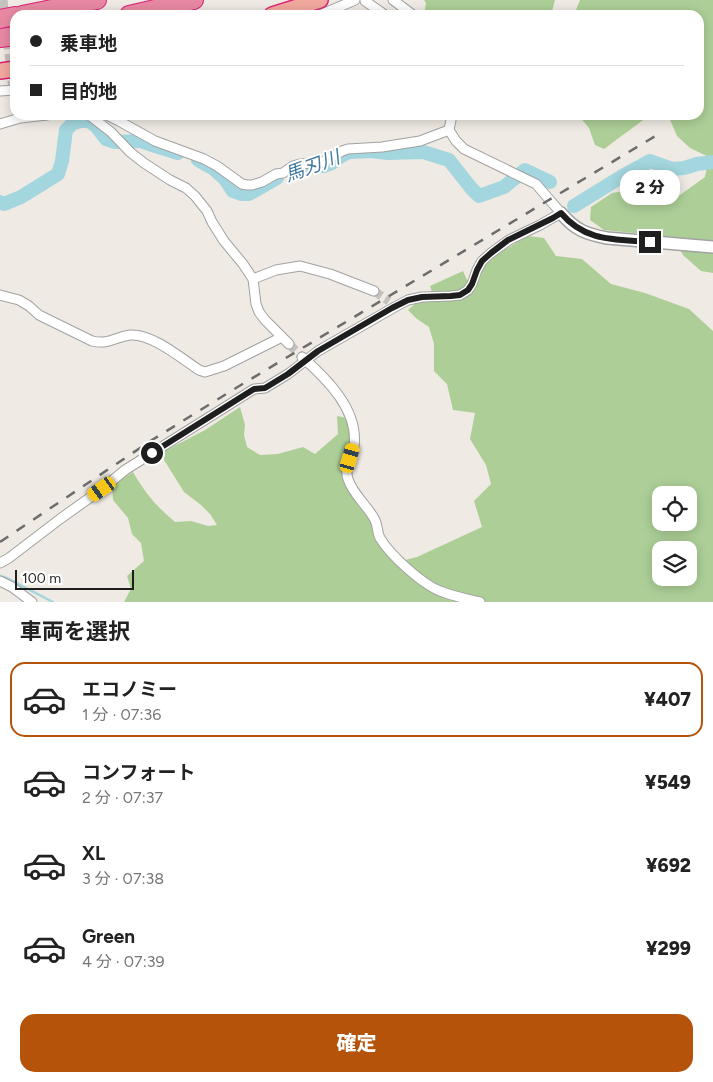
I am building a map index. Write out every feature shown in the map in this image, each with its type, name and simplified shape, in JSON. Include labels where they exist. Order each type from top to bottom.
[{"type":"highway","points":[[47,10],[97,0]]},
{"type":"highway","points":[[151,10],[194,0]]},
{"type":"highway","points":[[288,10],[320,0]]},
{"type":"street","points":[[332,10],[355,0]]},
{"type":"street","points":[[393,0],[406,10]]},
{"type":"street","points":[[365,1],[378,10]]},
{"type":"street","points":[[0,124],[13,120]]},
{"type":"street","points":[[95,120],[144,163],[186,188],[195,196],[253,279],[256,304],[259,312],[289,344]]},
{"type":"street","points":[[117,120],[155,141],[204,159],[236,180],[252,186],[276,174],[283,173],[293,166],[323,162],[348,149],[382,147],[420,141],[450,130]]},
{"type":"street","points":[[451,120],[450,130],[456,141],[464,149],[536,184],[577,229],[590,235],[607,238],[713,247]]},
{"type":"street","points":[[0,563],[102,489],[125,470],[254,389],[265,388],[288,374],[304,358],[391,304],[422,297],[460,295],[468,290],[482,261],[491,253],[508,240],[561,213]]},
{"type":"street","points":[[253,279],[276,270],[300,266],[330,274],[374,291]]},
{"type":"street","points":[[0,295],[19,300],[39,315],[101,344],[126,335],[136,334],[151,339],[205,372],[224,366],[281,336]]},
{"type":"street","points":[[304,358],[336,390],[346,407],[354,434],[354,446],[347,469],[347,478],[376,521],[379,537],[384,544],[418,578],[439,591],[480,602]]},
{"type":"street","points":[[0,581],[12,586],[32,602]]},
{"type":"green space","points":[[424,0],[555,0],[552,10],[425,10],[426,3]]},
{"type":"green space","points":[[580,0],[713,0],[713,273],[701,271],[683,255],[673,237],[604,230],[590,220],[591,207],[612,193],[648,187],[680,195],[705,177],[709,157],[690,148],[677,136],[670,120],[704,120],[704,10],[576,10]]},
{"type":"green space","points":[[582,120],[643,120],[604,149],[595,145],[589,128]]},
{"type":"green space","points":[[528,236],[544,238],[556,256],[582,259],[611,284],[645,293],[689,309],[713,331],[713,602],[124,602],[131,589],[127,576],[144,561],[141,543],[132,534],[128,518],[113,500],[112,484],[133,472],[151,499],[175,522],[191,521],[208,526],[217,525],[201,505],[184,492],[164,460],[165,451],[205,430],[240,407],[245,425],[244,435],[247,447],[260,455],[278,454],[303,447],[315,454],[338,434],[337,416],[347,418],[352,441],[344,477],[370,516],[378,544],[397,562],[417,557],[482,527],[474,501],[491,484],[486,465],[470,439],[475,413],[453,410],[447,384],[434,371],[434,344],[429,327],[408,310],[418,301],[434,299],[430,286],[463,271],[467,280],[479,281],[483,267],[499,253]]},
{"type":"waterway","name":"馬刃川","points":[[0,202],[4,204],[21,197],[58,174],[62,161],[66,130],[72,124],[80,121],[89,121],[96,126],[106,139],[115,142],[141,141],[178,153]]},
{"type":"waterway","name":"馬刃川","points":[[308,166],[324,166],[349,152],[423,152],[449,160],[479,196],[504,187],[525,170],[550,182]]},
{"type":"waterway","name":"馬刃川","points":[[198,160],[214,169],[225,179],[233,191],[241,194],[249,194],[277,178]]},
{"type":"waterway","name":"馬刃川","points":[[574,206],[650,161],[673,169],[713,162]]},
{"type":"waterway","points":[[0,576],[53,602]]},
{"type":"tunnel","points":[[3,0],[10,63]]},
{"type":"tunnel","points":[[374,291],[389,301]]},
{"type":"tunnel","points":[[289,344],[302,357]]},
{"type":"railway","points":[[0,542],[152,440],[662,132]]},
{"type":"route","points":[[152,453],[254,389],[265,388],[288,374],[318,351],[392,308],[408,300],[422,297],[460,295],[468,290],[482,261],[491,253],[508,240],[561,213],[577,229],[590,235],[650,242]]}]
